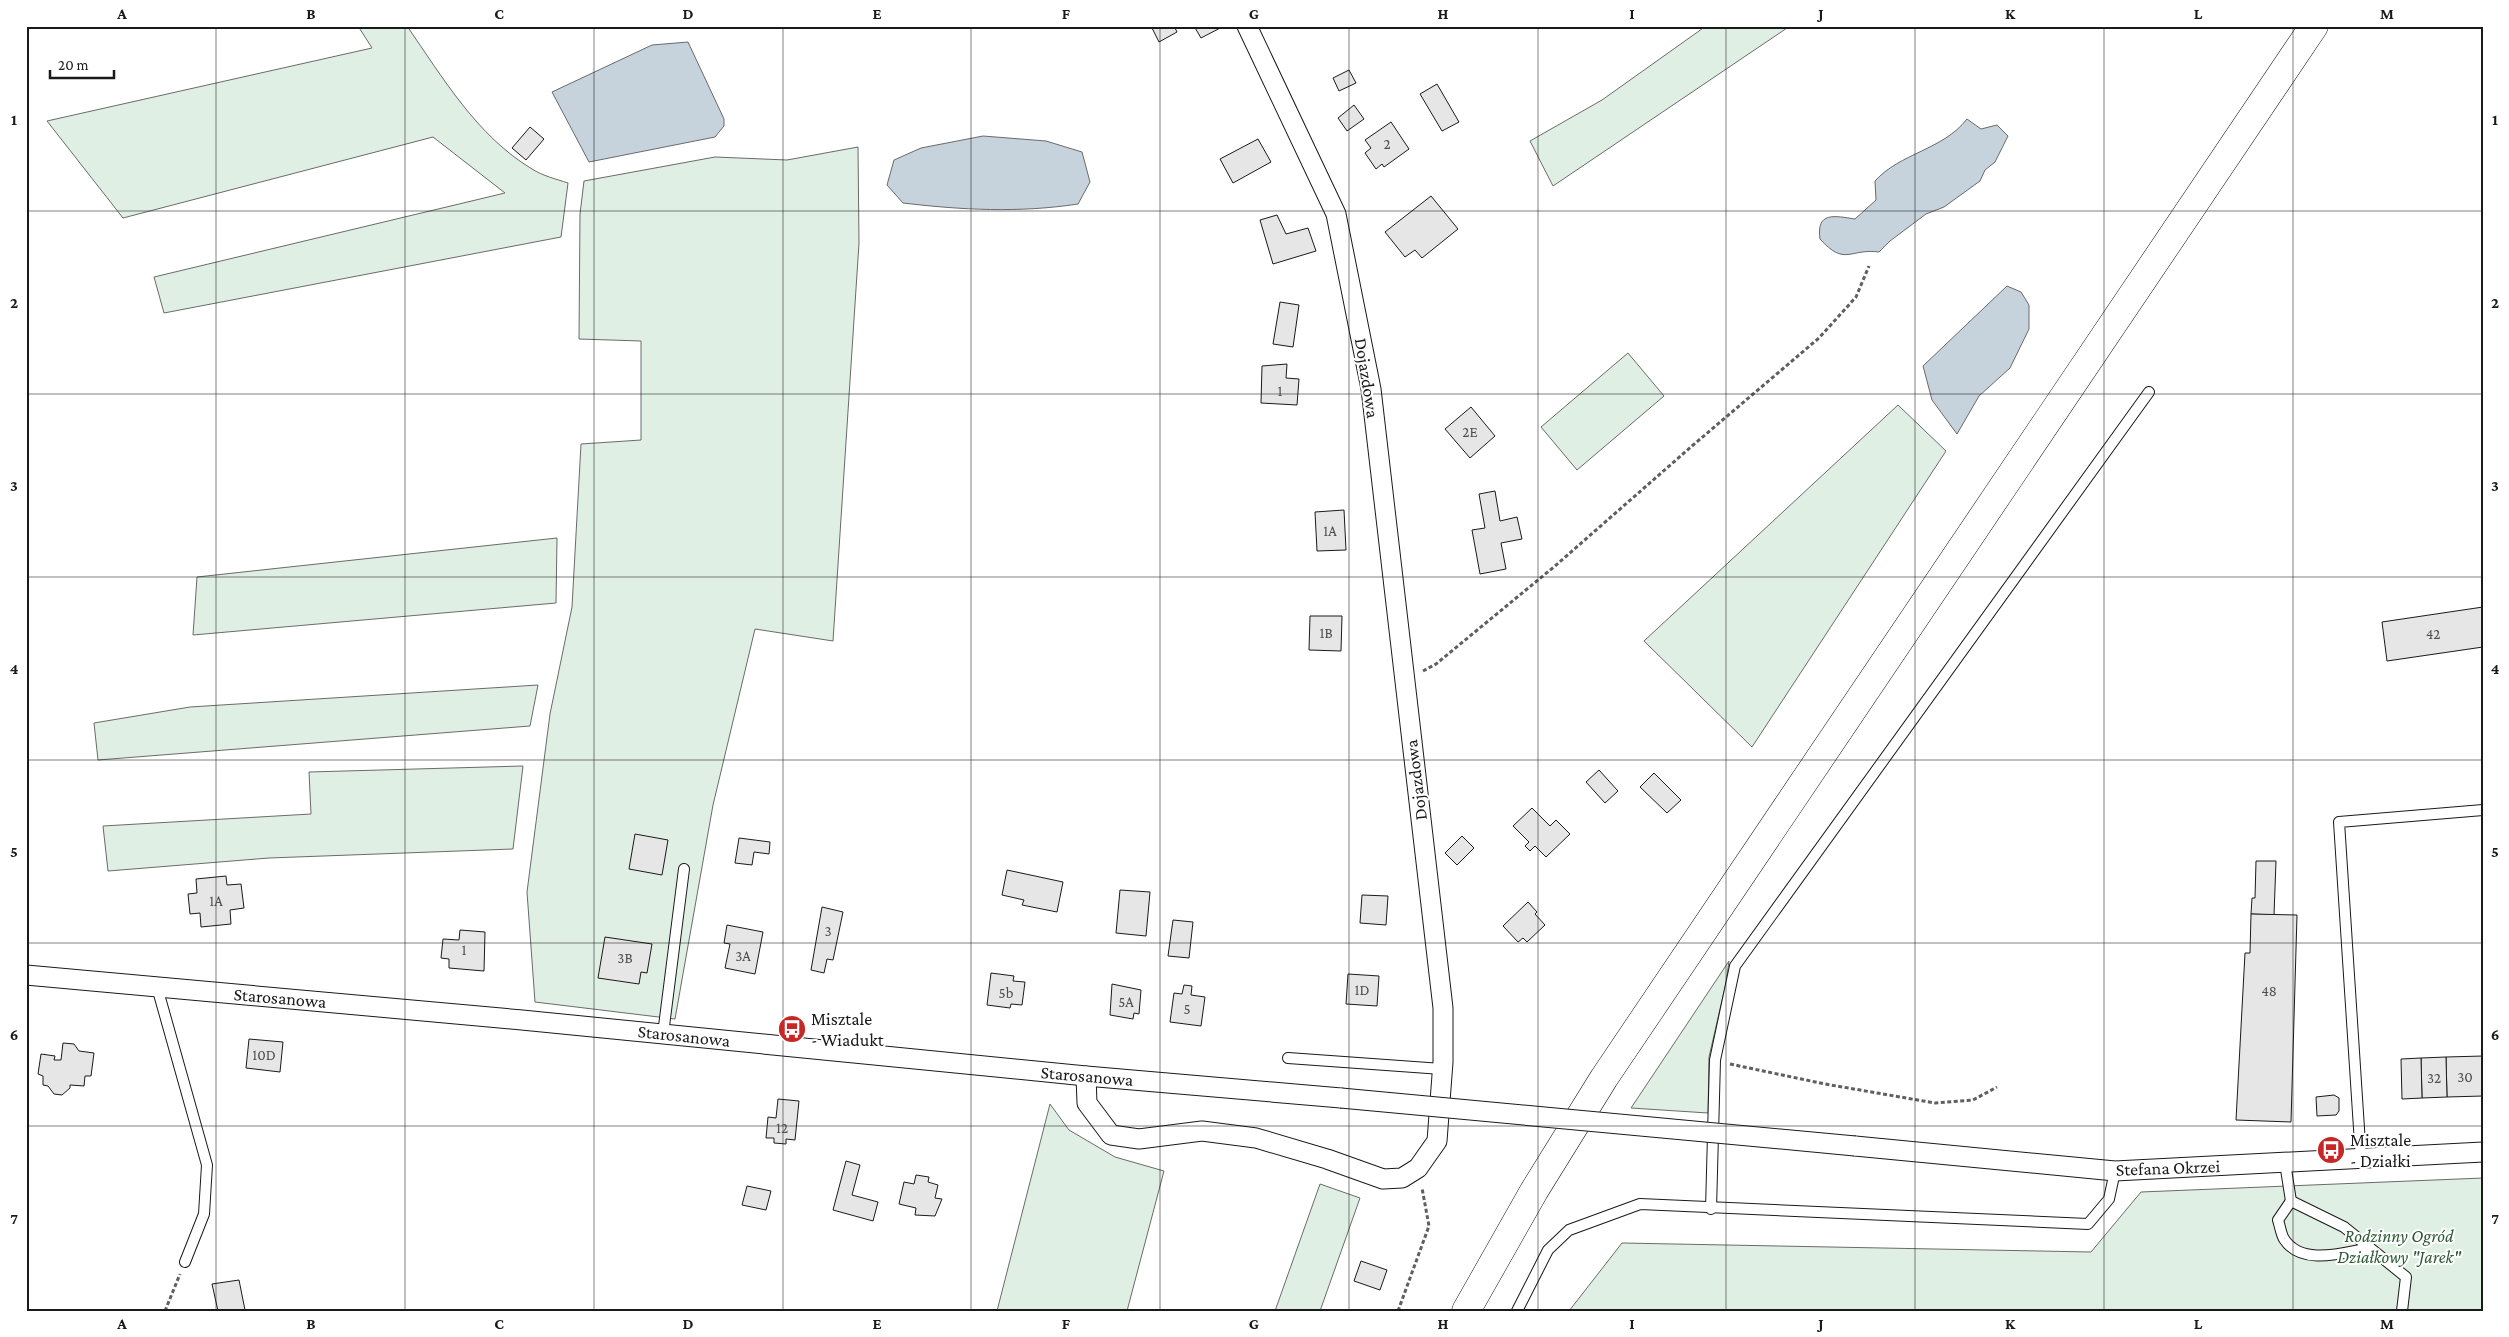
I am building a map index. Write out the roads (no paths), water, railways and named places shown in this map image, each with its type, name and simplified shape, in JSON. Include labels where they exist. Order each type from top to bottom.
[{"type":"main road","points":[[1466,1311],[1534,1190],[1609,1070],[2314,26]]},
{"type":"street","name":"Dojazdowa","points":[[1086,1076],[1087,1103],[1111,1135],[1139,1139],[1202,1131],[1256,1138],[1327,1159],[1383,1179],[1402,1178],[1418,1168],[1437,1142],[1442,1069],[1443,1008],[1370,389],[1336,214],[1247,26]]},
{"type":"street","name":"Starosanowa","points":[[26,975],[663,1034],[1086,1076],[1855,1146]]},
{"type":"street","name":"Stefana Okrzei","points":[[1855,1146],[2115,1171],[2483,1152]]},
{"type":"lane","points":[[1711,1208],[1715,1060],[1734,966],[2149,392]]},
{"type":"lane","points":[[2361,1159],[2339,822],[2483,810]]},
{"type":"lane","points":[[663,1034],[684,869]]},
{"type":"lane","points":[[158,987],[207,1165],[204,1214],[185,1262]]},
{"type":"lane","points":[[1288,1058],[1442,1069]]},
{"type":"lane","points":[[2285,1163],[2291,1201],[2278,1220],[2284,1239],[2298,1250],[2319,1257],[2370,1248]]},
{"type":"lane","points":[[1517,1311],[1548,1250],[1569,1230],[1640,1204],[2088,1224],[2108,1199],[2115,1171]]},
{"type":"lane","points":[[2291,1201],[2344,1227],[2406,1277],[2402,1311]]},
{"type":"place","name":"Misztale - Wiadukt","points":[[792,1029]]},
{"type":"place","name":"Misztale - Działki","points":[[2331,1150]]},
{"type":"park label","name":"Rodzinny Ogród Działkowy \"Jarek\"","points":[[2399,1246]]}]
